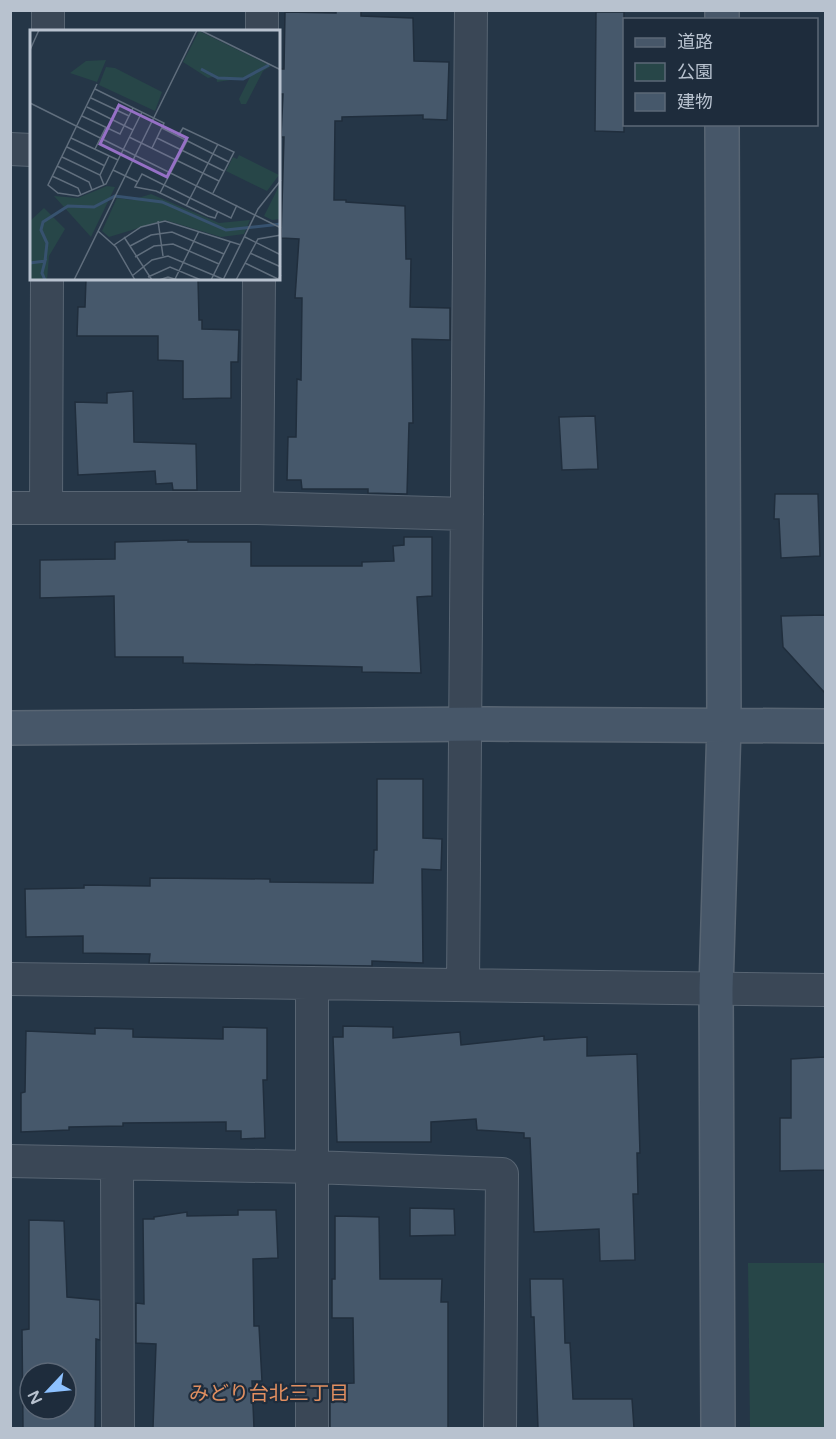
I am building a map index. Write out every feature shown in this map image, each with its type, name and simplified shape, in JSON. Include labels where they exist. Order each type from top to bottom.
[{"type":"street","points":[[48,10],[48,30]]},
{"type":"street","points":[[262,10],[262,30]]},
{"type":"street","points":[[464,985],[471,10]]},
{"type":"street","points":[[718,1428],[716,989],[724,726],[722,126]]},
{"type":"street","points":[[10,149],[30,150]]},
{"type":"street","points":[[46,508],[47,280]]},
{"type":"street","points":[[257,507],[259,280]]},
{"type":"street","points":[[10,508],[257,507],[466,514]]},
{"type":"street","points":[[10,728],[465,724],[825,726]]},
{"type":"street","points":[[10,979],[825,990]]},
{"type":"street","points":[[312,983],[312,1428]]},
{"type":"street","points":[[10,1161],[312,1167],[502,1174],[500,1428]]},
{"type":"street","points":[[117,1164],[118,1428]]},
{"type":"green space","points":[[748,1263],[825,1263],[825,1428],[750,1428]]},
{"type":"building","points":[[336,10],[361,10],[361,16],[413,18],[414,61],[449,62],[447,120],[423,119],[423,115],[342,117],[342,121],[335,121],[334,200],[405,206],[406,259],[411,259],[410,307],[450,308],[450,340],[412,339],[413,423],[409,423],[407,494],[368,493],[368,489],[302,489],[301,480],[287,480],[288,437],[296,437],[297,379],[301,380],[302,298],[295,298],[299,239],[281,238],[284,137],[281,137],[283,94],[280,94],[280,69],[284,69],[285,12],[336,13]]},
{"type":"building","points":[[596,12],[624,12],[624,132],[595,131]]},
{"type":"building","points":[[86,280],[198,280],[199,320],[202,320],[202,329],[239,330],[238,362],[231,362],[231,398],[183,399],[183,361],[158,360],[158,336],[77,336],[78,307],[85,307]]},
{"type":"building","points":[[133,391],[134,442],[196,444],[197,490],[173,490],[172,483],[156,484],[155,471],[78,475],[75,402],[107,403],[107,393]]},
{"type":"building","points":[[595,416],[598,469],[562,470],[559,417]]},
{"type":"building","points":[[775,494],[818,494],[820,556],[781,558],[779,519],[774,519]]},
{"type":"building","points":[[404,537],[432,537],[432,596],[417,597],[421,673],[362,672],[362,667],[183,663],[183,657],[115,657],[114,596],[40,598],[40,560],[115,559],[115,542],[188,540],[188,542],[251,542],[251,566],[362,566],[362,562],[394,561],[393,546],[404,545]]},
{"type":"building","points":[[825,615],[825,693],[783,647],[781,616]]},
{"type":"building","points":[[377,779],[423,779],[423,838],[442,839],[441,870],[422,869],[423,963],[372,961],[372,966],[149,963],[150,954],[83,953],[83,936],[26,937],[25,889],[84,888],[84,885],[150,886],[150,878],[373,883],[374,850],[377,850]]},
{"type":"building","points":[[343,1026],[393,1027],[393,1038],[460,1032],[461,1045],[544,1036],[544,1040],[587,1037],[587,1056],[637,1054],[640,1153],[637,1153],[638,1194],[633,1194],[635,1260],[600,1261],[599,1229],[534,1232],[530,1138],[524,1138],[524,1133],[477,1130],[476,1119],[431,1122],[431,1142],[337,1142],[333,1037],[343,1037]]},
{"type":"building","points":[[223,1027],[267,1028],[267,1080],[263,1080],[265,1138],[241,1139],[241,1131],[226,1131],[226,1122],[123,1123],[123,1126],[69,1127],[69,1130],[21,1132],[21,1093],[25,1092],[26,1031],[95,1034],[95,1028],[133,1029],[133,1037],[223,1039]]},
{"type":"building","points":[[825,1057],[825,1170],[780,1171],[780,1118],[791,1118],[791,1059]]},
{"type":"building","points":[[410,1208],[454,1209],[455,1235],[410,1236]]},
{"type":"building","points":[[238,1210],[276,1210],[278,1258],[253,1259],[254,1326],[259,1326],[262,1381],[252,1381],[254,1428],[153,1428],[156,1344],[136,1343],[136,1303],[144,1304],[143,1219],[187,1212],[187,1216],[238,1215]]},
{"type":"building","points":[[335,1216],[379,1217],[380,1279],[442,1279],[441,1302],[448,1302],[448,1428],[330,1428],[330,1384],[354,1383],[353,1318],[332,1318],[332,1279],[335,1279]]},
{"type":"building","points":[[29,1220],[64,1221],[67,1297],[100,1300],[100,1340],[96,1339],[95,1428],[23,1428],[23,1421],[78,1421],[78,1361],[22,1361],[22,1330],[29,1329]]},
{"type":"building","points":[[530,1279],[563,1279],[565,1343],[570,1343],[573,1399],[632,1399],[634,1428],[538,1428],[534,1317],[531,1317]]},
{"type":"district","name":"みどり台北三丁目","points":[[269,1393]]}]
